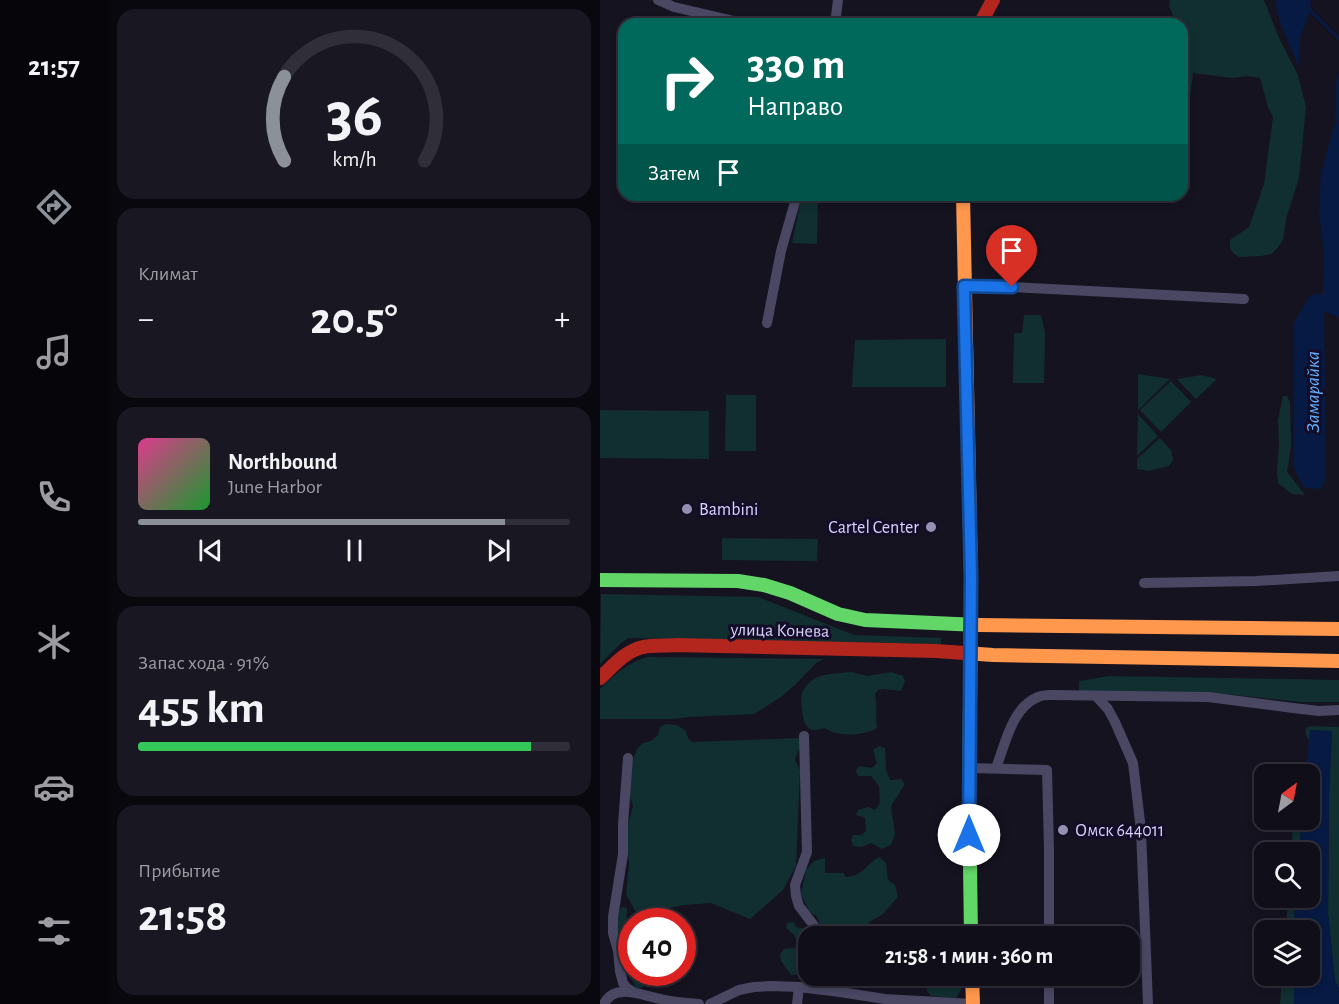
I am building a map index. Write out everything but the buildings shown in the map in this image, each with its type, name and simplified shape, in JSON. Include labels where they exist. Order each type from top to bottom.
[{"type":"main road","points":[[983,18],[993,0]]},
{"type":"main road","points":[[963,201],[971,576],[969,768],[971,926]]},
{"type":"main road","name":"улица Конева","points":[[600,580],[738,581],[764,585],[790,593],[838,614],[865,620],[971,625],[1339,629]]},
{"type":"main road","name":"улица Конева","points":[[600,678],[622,657],[632,651],[644,647],[676,645],[936,651],[971,654],[1339,661]]},
{"type":"main road","points":[[972,986],[973,1004]]},
{"type":"street","points":[[658,0],[723,18]]},
{"type":"street","points":[[836,18],[838,0]]},
{"type":"street","points":[[767,323],[781,250],[794,201]]},
{"type":"street","points":[[964,286],[1244,299]]},
{"type":"street","points":[[1144,583],[1256,581],[1339,576]]},
{"type":"street","points":[[996,768],[1020,711],[1028,702],[1040,696],[1208,697],[1319,711],[1339,710]]},
{"type":"street","points":[[1096,696],[1108,709],[1133,763],[1141,830],[1148,1004]]},
{"type":"street","points":[[804,736],[807,852],[795,885],[799,906],[814,926]]},
{"type":"street","points":[[628,758],[623,854],[613,917],[613,933],[623,983],[633,992]]},
{"type":"street","points":[[969,768],[1047,770],[1049,926]]},
{"type":"street","points":[[839,986],[840,992]]},
{"type":"street","points":[[1049,986],[1049,1004]]},
{"type":"street","points":[[710,1004],[740,990],[754,987],[799,987],[885,1001],[973,1004]]},
{"type":"street","points":[[797,1004],[799,987]]},
{"type":"street","points":[[604,1004],[612,994],[633,992],[665,1000],[699,1004]]},
{"type":"green space","points":[[1170,0],[1264,0],[1279,38],[1298,75],[1306,107],[1299,178],[1286,219],[1283,240],[1271,254],[1239,257],[1230,249],[1230,240],[1249,227],[1264,184],[1273,117],[1260,78],[1248,76],[1232,78],[1193,73],[1190,96],[1188,96],[1188,18],[1174,18],[1169,6]]},
{"type":"green space","points":[[801,201],[818,201],[817,244],[792,243]]},
{"type":"green space","points":[[1024,315],[1041,315],[1045,333],[1044,383],[1013,383],[1014,333],[1022,333]]},
{"type":"green space","points":[[946,339],[946,387],[852,387],[855,340]]},
{"type":"green space","points":[[1138,374],[1170,379],[1138,410]]},
{"type":"green space","points":[[1201,375],[1217,379],[1196,399],[1177,379]]},
{"type":"green space","points":[[1171,381],[1191,402],[1161,432],[1140,410]]},
{"type":"green space","points":[[726,395],[756,395],[756,451],[725,451]]},
{"type":"green space","points":[[1283,396],[1287,396],[1290,402],[1291,447],[1287,472],[1305,495],[1292,494],[1278,483],[1278,420]]},
{"type":"green space","points":[[600,410],[709,411],[709,459],[600,458]]},
{"type":"green space","points":[[1138,414],[1158,436],[1137,456]]},
{"type":"green space","points":[[1160,438],[1171,450],[1173,460],[1169,466],[1148,471],[1137,469],[1137,459]]},
{"type":"green space","points":[[722,538],[818,539],[817,561],[722,560]]},
{"type":"green space","points":[[601,594],[758,597],[854,635],[941,638],[941,644],[629,638],[600,664]]},
{"type":"green space","points":[[647,657],[824,659],[816,663],[781,697],[754,714],[673,719],[600,719],[600,689],[633,662]]},
{"type":"green space","points":[[851,672],[867,676],[891,672],[903,676],[905,681],[901,691],[883,689],[878,690],[875,694],[877,728],[871,731],[850,734],[836,733],[824,728],[809,729],[803,718],[801,701],[806,686],[822,676]]},
{"type":"green space","points":[[1109,676],[1339,680],[1339,702],[1299,702],[1226,694],[1079,691],[1079,681]]},
{"type":"green space","points":[[666,724],[677,725],[686,731],[692,742],[799,738],[803,745],[795,760],[800,770],[796,866],[783,890],[750,919],[711,903],[669,908],[634,908],[626,894],[629,864],[626,832],[633,806],[628,792],[630,768],[637,749],[658,735],[660,727]]},
{"type":"green space","points":[[1311,726],[1339,727],[1339,988],[1335,981],[1328,914],[1332,732],[1311,730],[1309,741],[1305,732],[1306,728]]},
{"type":"green space","points":[[879,746],[885,748],[886,770],[890,780],[901,779],[905,784],[891,806],[895,834],[891,845],[882,849],[871,843],[862,847],[853,846],[851,840],[853,835],[862,835],[866,831],[865,818],[856,815],[858,810],[868,807],[875,810],[880,803],[879,786],[871,776],[858,776],[856,770],[860,766],[872,768],[877,763],[873,750]]},
{"type":"green space","points":[[1293,830],[1301,830],[1300,842],[1292,842]]},
{"type":"green space","points":[[879,857],[886,863],[888,880],[895,885],[898,897],[883,914],[869,922],[869,926],[821,926],[817,917],[809,911],[801,894],[806,870],[814,861],[825,858],[825,873],[844,873],[845,877],[856,875]]},
{"type":"green space","points":[[1287,908],[1295,908],[1294,920],[1287,920]]},
{"type":"green space","points":[[794,922],[798,927],[798,974],[791,975],[781,961],[780,954],[784,949],[795,948],[796,945],[796,939],[786,928],[787,923]]},
{"type":"green space","points":[[926,986],[959,986],[962,988],[956,998],[931,996]]},
{"type":"green space","points":[[1281,986],[1294,986],[1294,1004],[1280,1004]]},
{"type":"water","points":[[1275,0],[1311,0],[1310,10],[1300,38],[1299,67],[1281,25]]},
{"type":"water","points":[[1339,71],[1339,318],[1324,311],[1326,478],[1321,489],[1304,488],[1294,468],[1294,323],[1309,297],[1317,293],[1323,295],[1324,253],[1319,212],[1321,174],[1335,122],[1336,84]]},
{"type":"water","points":[[1310,730],[1332,731],[1328,914],[1335,981],[1339,988],[1339,1004],[1294,1004],[1294,986],[1320,986],[1320,920],[1294,920],[1295,908],[1320,908],[1320,842],[1300,842],[1301,830],[1320,830],[1320,764],[1306,764]]},
{"type":"waterway","name":"Замарайка","points":[[1310,10],[1339,39]]},
{"type":"traffic: fast","points":[[600,580],[738,581],[764,585],[790,593],[838,614],[865,620],[979,625]]},
{"type":"traffic: fast","points":[[971,619],[969,793],[971,926]]},
{"type":"traffic: slow","points":[[963,201],[971,619]]},
{"type":"traffic: slow","points":[[979,625],[1339,629]]},
{"type":"traffic: slow","points":[[965,653],[1339,661]]},
{"type":"traffic: slow","points":[[972,986],[973,1004]]},
{"type":"traffic: jam","points":[[983,18],[993,0]]},
{"type":"traffic: jam","points":[[600,678],[631,652],[651,646],[965,653]]},
{"type":"place","name":"Bambini","points":[[687,509]]},
{"type":"place","name":"Cartel Center","points":[[931,527]]},
{"type":"place","name":"Омск 644011","points":[[1063,830]]},
{"type":"route","points":[[969,835],[971,576],[964,286],[1012,287]]}]
